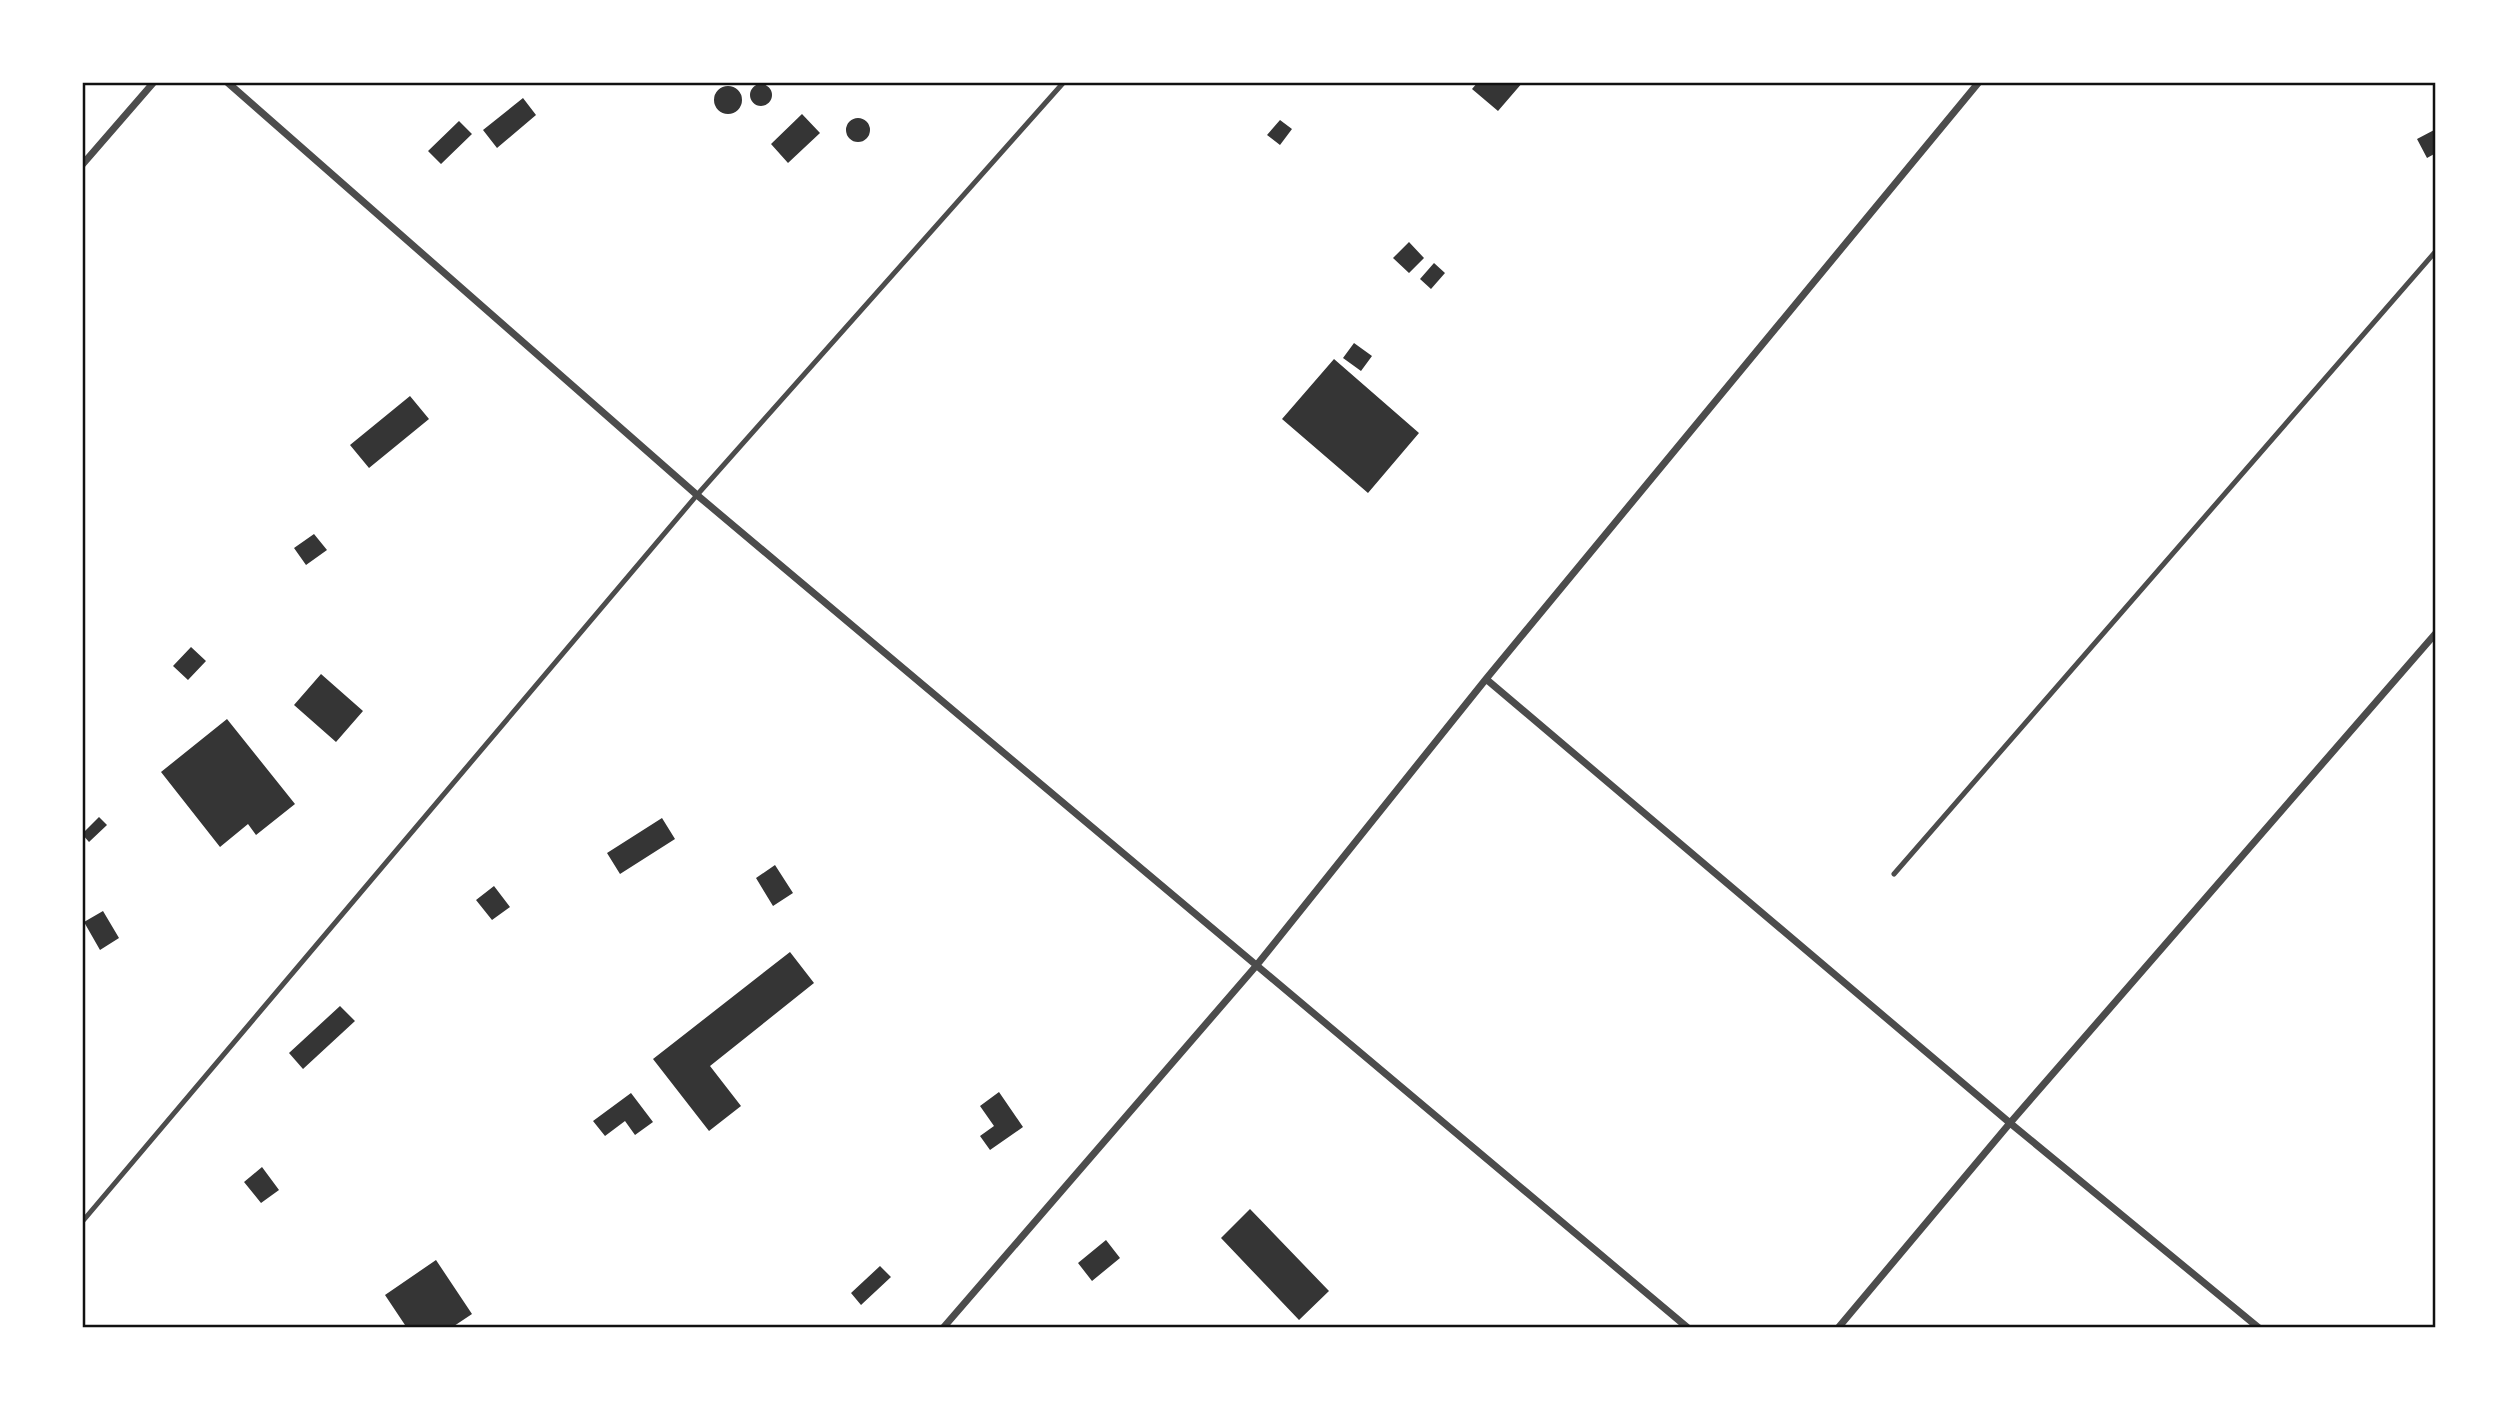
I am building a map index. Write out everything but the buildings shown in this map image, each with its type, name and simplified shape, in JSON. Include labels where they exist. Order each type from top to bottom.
[{"type":"street","points":[[82,165],[154,82]]},
{"type":"street","points":[[227,82],[697,495],[1688,1328]]},
{"type":"street","points":[[943,1328],[1256,966],[1486,679],[1979,82]]},
{"type":"street","points":[[1838,1328],[2010,1123],[2436,633]]},
{"type":"street","points":[[1486,679],[2010,1123],[2259,1328]]},
{"type":"lane","points":[[82,1222],[697,495],[1064,82]]},
{"type":"lane","points":[[1894,874],[2436,251]]}]
